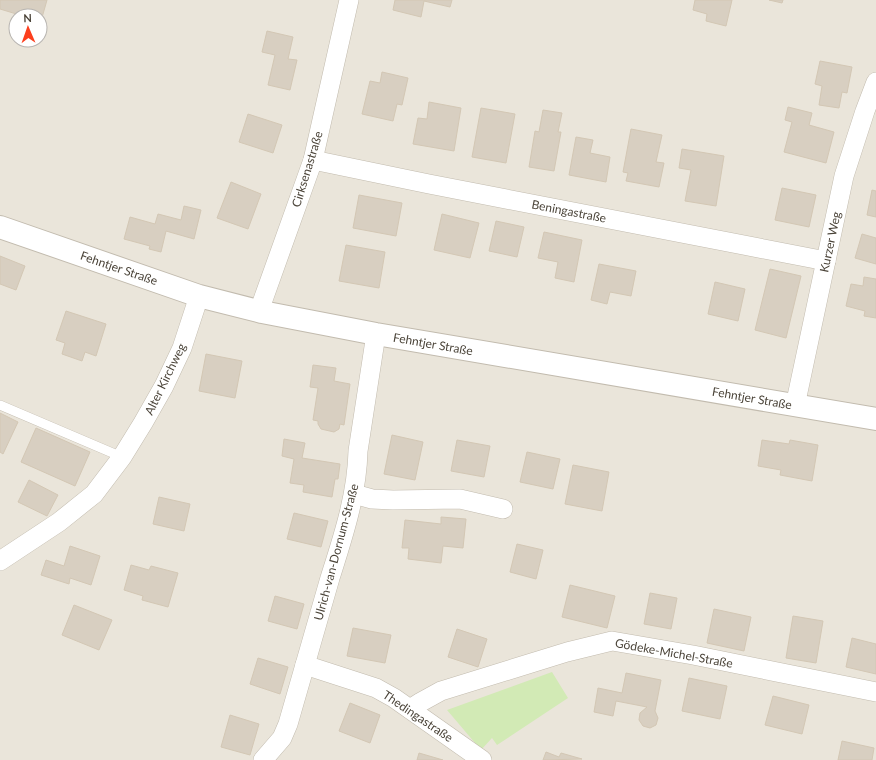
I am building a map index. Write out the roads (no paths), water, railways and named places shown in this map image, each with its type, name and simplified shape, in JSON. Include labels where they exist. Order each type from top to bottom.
[{"type":"street","name":"Cirksenastraße","points":[[259,311],[313,160],[350,0]]},
{"type":"street","name":"Kurzer Weg","points":[[794,406],[844,176],[876,82]]},
{"type":"street","name":"Beningastraße","points":[[313,160],[437,186],[826,260]]},
{"type":"street","name":"Fehntjer Straße","points":[[0,227],[198,296],[259,311],[376,334],[876,419]]},
{"type":"street","name":"Alter Kirchweg","points":[[0,561],[59,522],[94,494],[122,457],[144,423],[182,348],[198,296]]},
{"type":"street","name":"Ulrich-van-Dornum-Straße","points":[[263,760],[282,738],[288,724],[354,494],[358,467],[358,451],[376,334]]},
{"type":"street","points":[[354,494],[372,499],[460,499],[503,509]]},
{"type":"street","name":"Gödeke-Michel-Straße","points":[[410,709],[441,691],[573,650],[612,641],[626,642],[876,692]]},
{"type":"street","name":"Thedingastraße","points":[[305,665],[376,688],[394,698],[482,760]]},
{"type":"lane","points":[[0,405],[122,457]]}]
